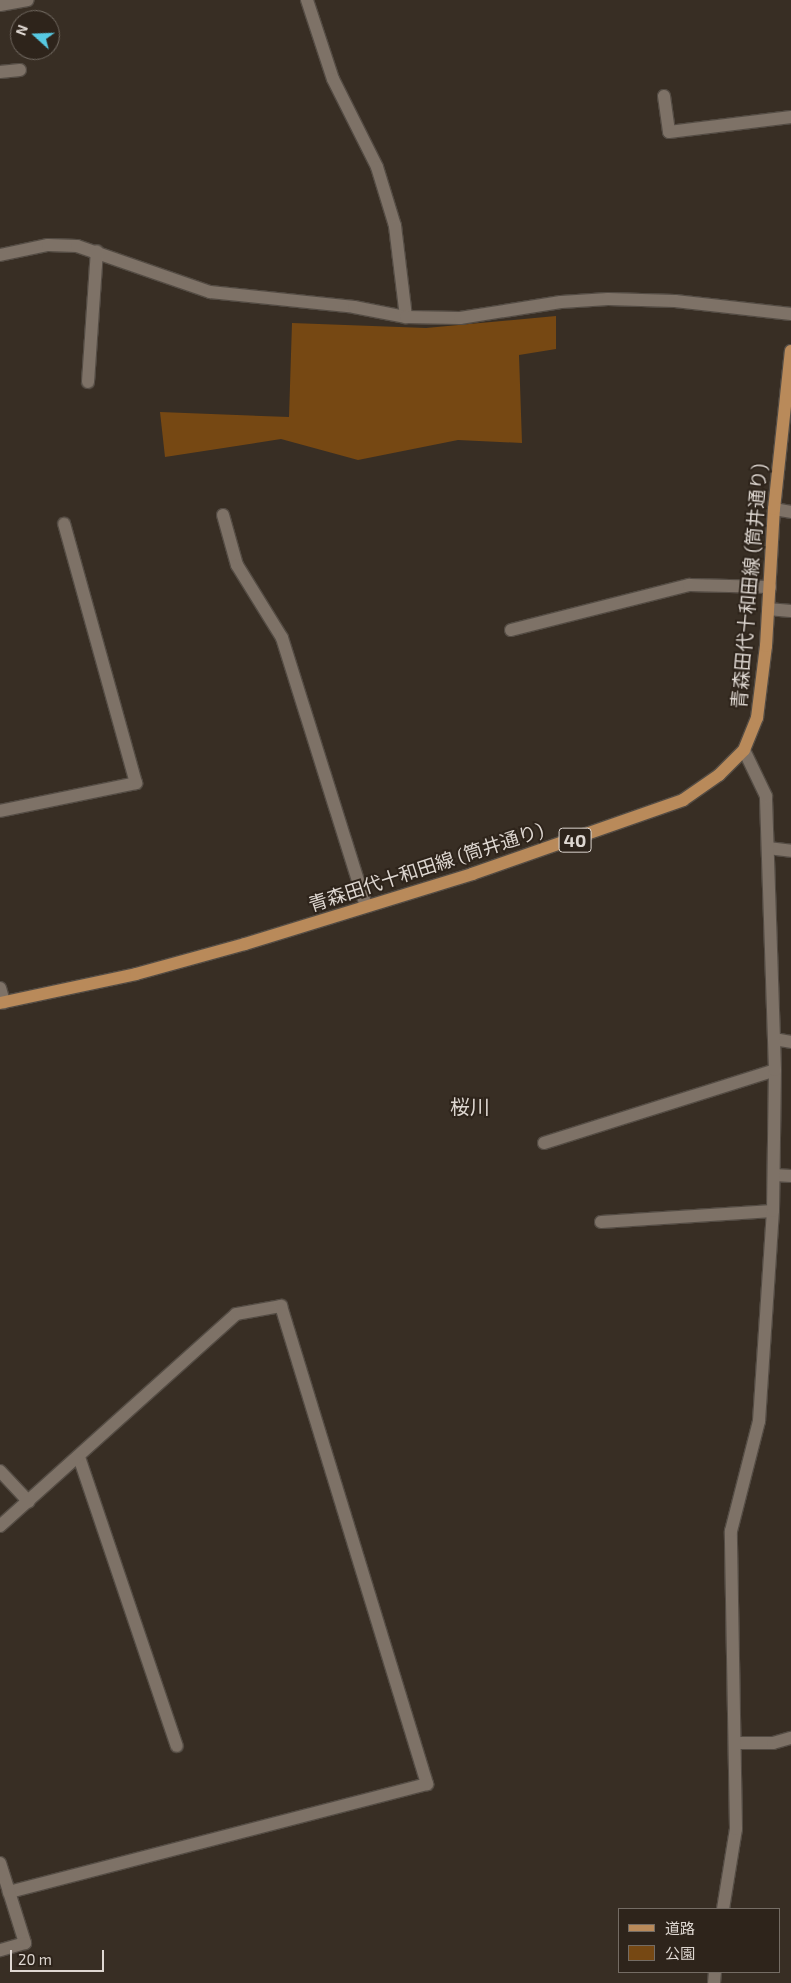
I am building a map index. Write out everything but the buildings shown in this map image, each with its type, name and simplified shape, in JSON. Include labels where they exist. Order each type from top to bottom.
[{"type":"main road","name":"青森田代十和田線 (筒井通り)","points":[[2,1003],[145,971],[472,874],[683,800],[720,775],[744,750],[757,718],[770,587],[774,509],[791,351]]},
{"type":"street","points":[[0,5],[28,0]]},
{"type":"street","points":[[307,0],[333,79],[376,167],[395,226],[406,317]]},
{"type":"street","points":[[0,72],[20,70]]},
{"type":"street","points":[[664,96],[669,132],[791,116]]},
{"type":"street","points":[[0,255],[48,245],[98,251],[210,292],[354,307],[406,317],[460,318],[561,302],[608,299],[675,301],[791,314]]},
{"type":"street","points":[[88,382],[98,251]]},
{"type":"street","points":[[774,509],[791,512]]},
{"type":"street","points":[[223,514],[237,565],[282,638],[366,906]]},
{"type":"street","points":[[0,811],[136,783],[64,524]]},
{"type":"street","points":[[511,630],[689,585],[770,587]]},
{"type":"street","points":[[768,609],[791,611]]},
{"type":"street","points":[[723,1908],[736,1829],[731,1531],[759,1420],[773,1210],[776,1070],[766,796],[744,750]]},
{"type":"street","points":[[768,848],[791,851]]},
{"type":"street","points":[[0,988],[2,1003]]},
{"type":"street","points":[[774,1039],[791,1042]]},
{"type":"street","points":[[544,1143],[776,1070]]},
{"type":"street","points":[[774,1175],[791,1176]]},
{"type":"street","points":[[601,1222],[773,1210]]},
{"type":"street","points":[[0,1526],[29,1502],[236,1314],[281,1306],[427,1784],[9,1892]]},
{"type":"street","points":[[79,1456],[177,1746]]},
{"type":"street","points":[[0,1471],[29,1502]]},
{"type":"street","points":[[736,1743],[773,1743],[791,1738]]},
{"type":"street","points":[[0,1864],[25,1943],[0,1950]]},
{"type":"green space","points":[[556,316],[556,349],[519,355],[522,443],[458,440],[358,460],[281,439],[165,457],[160,412],[289,417],[292,323],[426,328]]},
{"type":"district","name":"桜川","points":[[470,1106]]}]
